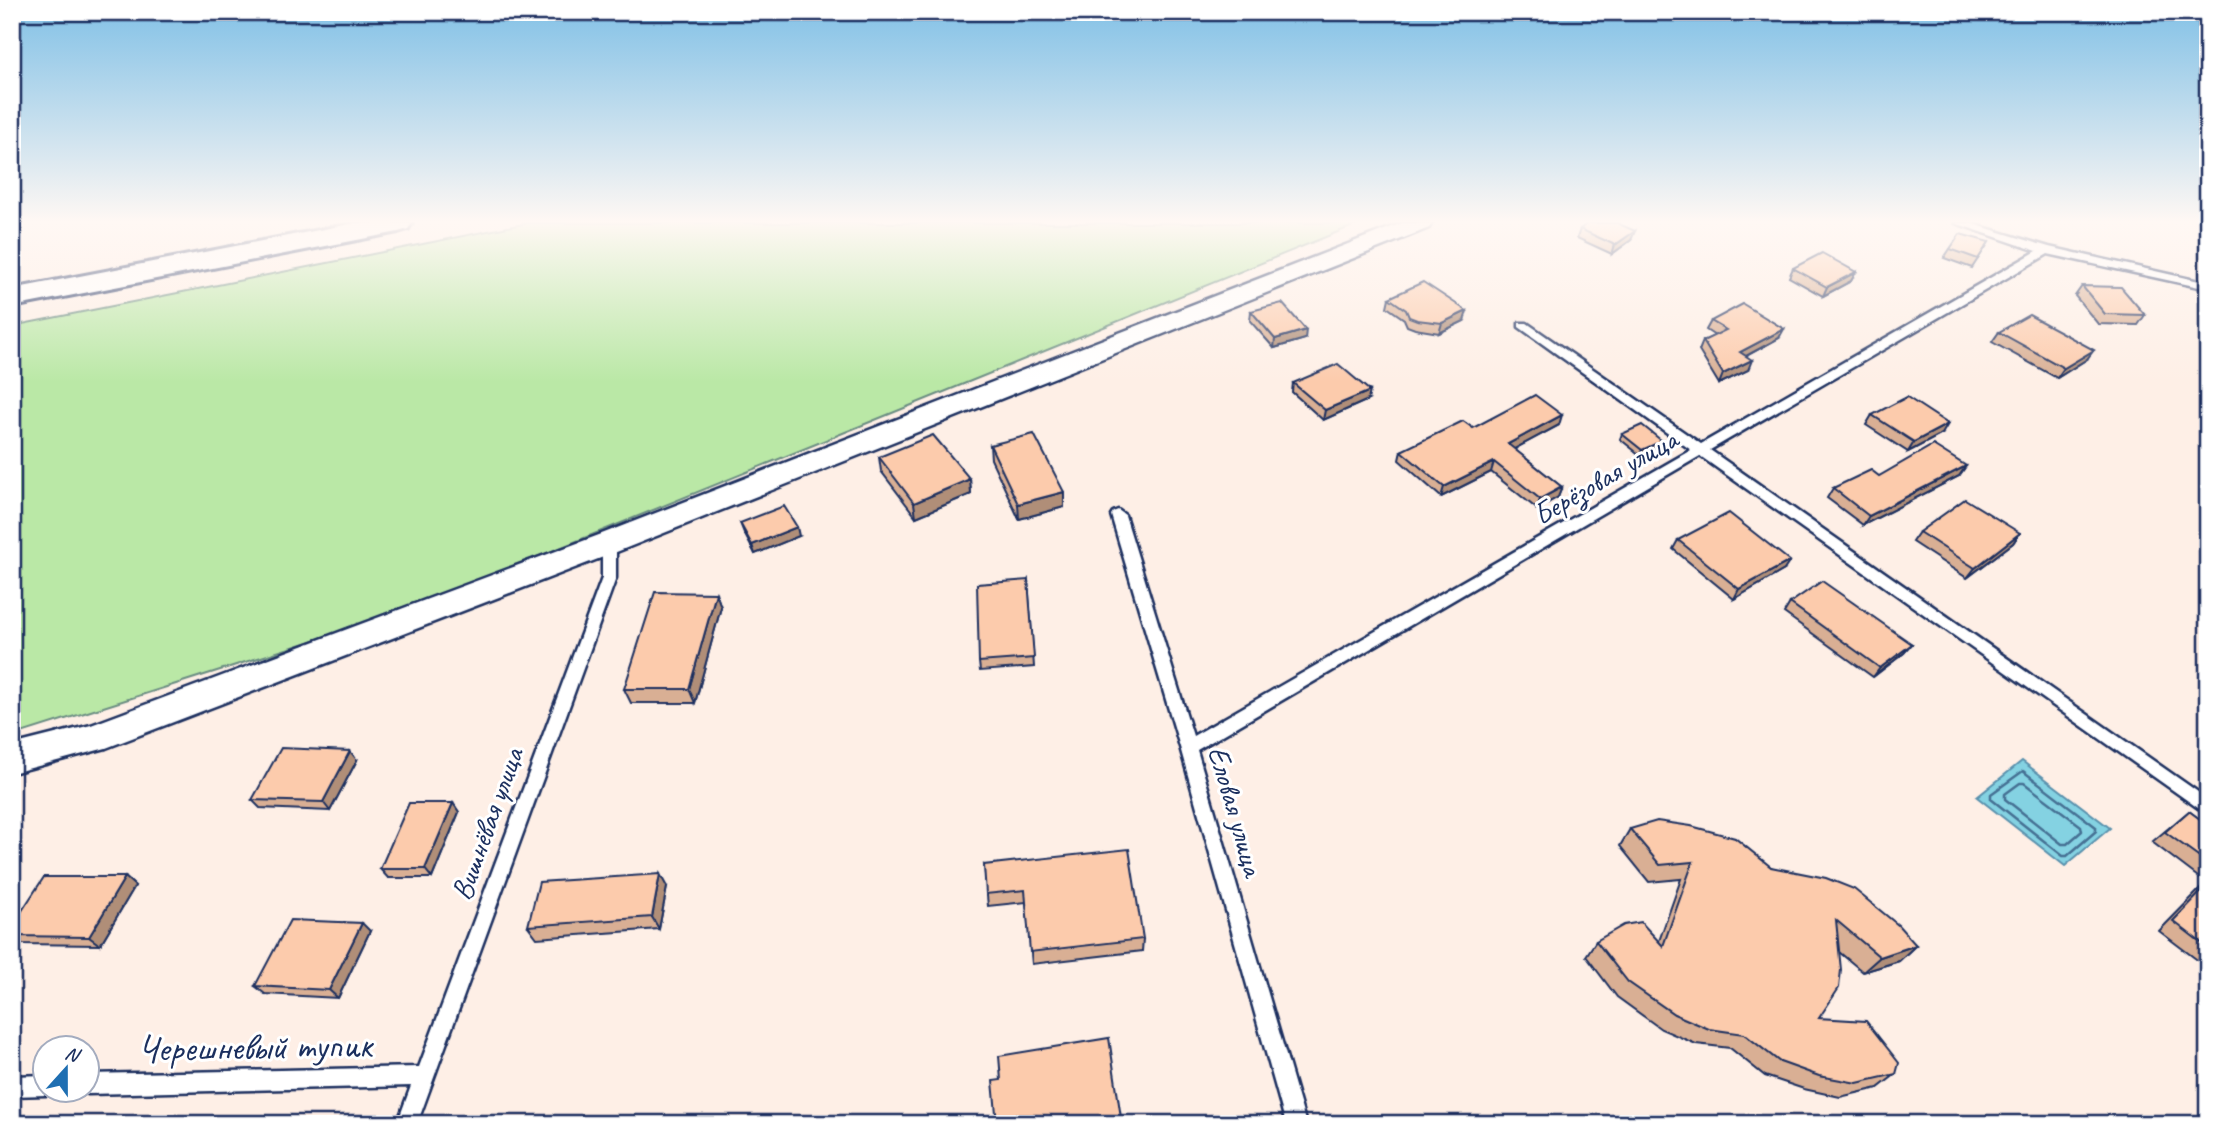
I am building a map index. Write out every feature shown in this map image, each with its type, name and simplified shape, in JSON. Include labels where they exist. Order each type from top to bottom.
[{"type":"main road","points":[[12,298],[125,276]]},
{"type":"street","points":[[12,759],[94,738],[609,543],[1286,276]]},
{"type":"lane","name":"Берёзовая улица","points":[[1188,747],[2002,276]]},
{"type":"lane","points":[[2163,276],[2208,286]]},
{"type":"lane","points":[[1522,325],[1704,450],[2208,808]]},
{"type":"lane","name":"Еловая улица","points":[[1118,515],[1188,747],[1296,1124]]},
{"type":"lane","name":"Вишнёвая улица","points":[[407,1124],[609,578],[609,543]]},
{"type":"lane","name":"Черешневый тупик","points":[[102,1084],[423,1076]]},
{"type":"lane","points":[[12,1086],[32,1085]]},
{"type":"green space","points":[[262,276],[1229,276],[397,614],[12,736],[12,326]]},
{"type":"water","points":[[2022,761],[2110,828],[2065,866],[1977,797]]},
{"type":"building","points":[[1807,276],[1848,276],[1827,287]]},
{"type":"building","points":[[1423,282],[1467,311],[1442,323],[1417,320],[1409,317],[1406,310],[1389,298]]},
{"type":"building","points":[[2082,286],[2121,287],[2145,315],[2105,314]]},
{"type":"building","points":[[1282,303],[1306,330],[1275,339],[1251,311]]},
{"type":"building","points":[[1743,304],[1784,329],[1740,352],[1752,360],[1723,374],[1703,341],[1726,330],[1711,321]]},
{"type":"building","points":[[2029,315],[2094,350],[2064,368],[1999,332]]},
{"type":"building","points":[[1338,364],[1370,391],[1325,410],[1293,383]]},
{"type":"building","points":[[1535,395],[1562,415],[1508,444],[1562,487],[1540,499],[1494,462],[1444,487],[1401,451],[1463,421],[1473,428]]},
{"type":"building","points":[[1907,397],[1948,424],[1914,442],[1872,415]]},
{"type":"building","points":[[1642,425],[1662,441],[1642,450],[1622,434]]},
{"type":"building","points":[[1034,434],[1064,492],[1018,504],[990,445]]},
{"type":"building","points":[[933,435],[970,479],[914,503],[879,457]]},
{"type":"building","points":[[1933,445],[1966,466],[1869,516],[1833,488],[1871,470],[1879,476]]},
{"type":"building","points":[[1965,499],[2020,533],[1975,568],[1919,532]]},
{"type":"building","points":[[784,506],[797,527],[752,545],[740,523]]},
{"type":"building","points":[[1729,513],[1790,561],[1739,589],[1678,540]]},
{"type":"building","points":[[1028,580],[1034,658],[979,662],[977,584]]},
{"type":"building","points":[[1822,581],[1912,644],[1880,668],[1790,603]]},
{"type":"building","points":[[655,592],[716,593],[689,689],[624,689]]},
{"type":"building","points":[[281,748],[350,751],[323,802],[252,800]]},
{"type":"building","points":[[409,803],[453,803],[425,869],[380,869]]},
{"type":"building","points":[[2189,811],[2208,825],[2208,863],[2165,832]]},
{"type":"building","points":[[1657,821],[1691,826],[1735,838],[1771,867],[1826,878],[1854,889],[1898,925],[1916,945],[1880,957],[1836,920],[1841,970],[1839,988],[1819,1018],[1866,1021],[1899,1063],[1896,1074],[1857,1083],[1819,1076],[1780,1062],[1744,1034],[1709,1029],[1674,1014],[1628,982],[1596,941],[1624,925],[1641,922],[1663,946],[1693,862],[1660,865],[1630,829]]},
{"type":"building","points":[[1129,849],[1143,939],[1030,952],[1025,890],[986,894],[984,865]]},
{"type":"building","points":[[660,874],[652,917],[528,926],[539,882]]},
{"type":"building","points":[[44,877],[125,877],[89,937],[12,936],[12,926]]},
{"type":"building","points":[[2208,885],[2208,948],[2173,921]]},
{"type":"building","points":[[290,920],[362,923],[329,990],[255,986]]},
{"type":"building","points":[[1109,1038],[1122,1124],[997,1124],[993,1081],[1001,1080],[999,1056]]}]
